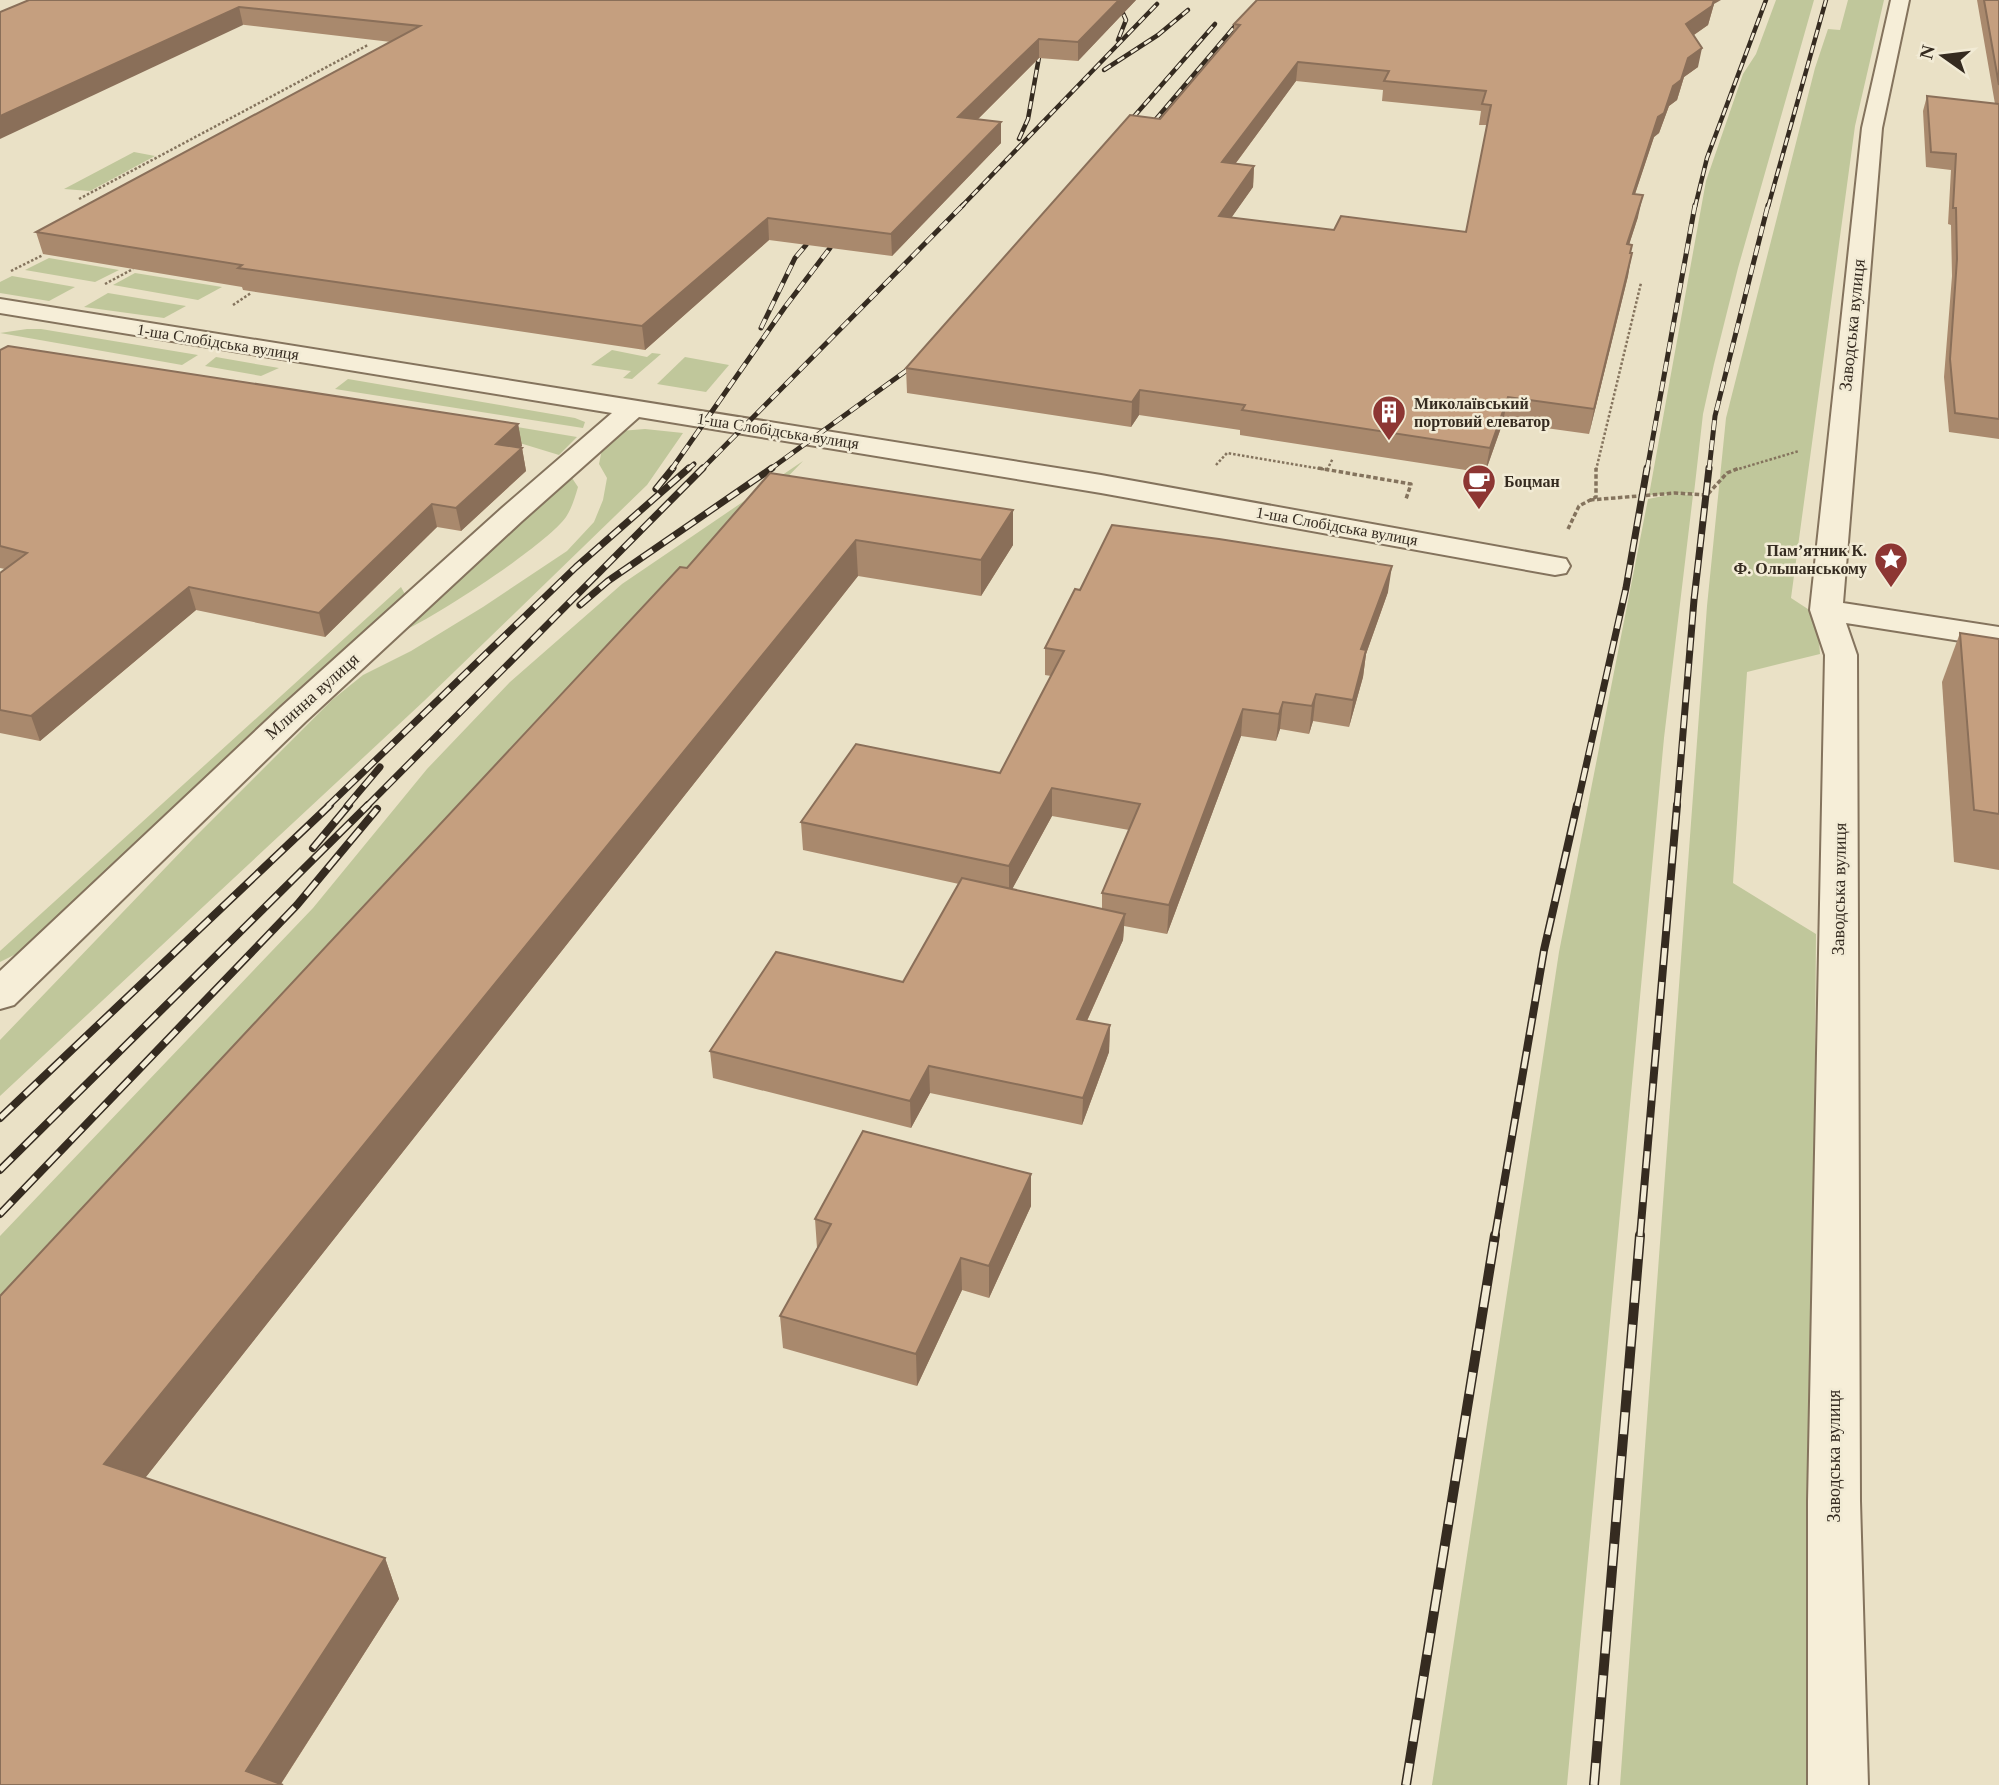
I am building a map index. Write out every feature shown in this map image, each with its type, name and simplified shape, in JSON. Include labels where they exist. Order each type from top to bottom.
[{"type":"street","name":"Заводська вулиця","points":[[1838,1785],[1833,1501],[1841,655],[1826,610],[1872,128],[1899,0]]},
{"type":"street","name":"1-ша Слобідська вулиця","points":[[0,306],[1101,484],[1555,566]]},
{"type":"street","name":"Млинна вулиця","points":[[0,995],[115,880],[284,722],[574,458],[634,408]]},
{"type":"street","points":[[1826,610],[1999,637]]},
{"type":"path","points":[[79,199],[368,44]]},
{"type":"path","points":[[20,275],[8,272],[43,255]]},
{"type":"path","points":[[111,290],[98,288],[133,269]]},
{"type":"path","points":[[1568,529],[1579,506],[1596,497],[1596,469],[1641,283]]},
{"type":"path","points":[[239,311],[226,309],[251,293]]},
{"type":"path","points":[[1589,500],[1642,498],[1675,493],[1707,495],[1727,473],[1758,461],[1794,451],[1840,445]]},
{"type":"path","points":[[1213,467],[1227,453],[1411,484],[1403,510]]},
{"type":"path","points":[[1328,470],[1333,458]]},
{"type":"green space","points":[[1776,0],[1814,0],[1738,268],[1714,364],[1703,414],[1694,493],[1649,495],[1706,181],[1743,74],[1756,54]]},
{"type":"green space","points":[[1848,0],[1884,0],[1855,126],[1791,598],[1817,615],[1820,654],[1747,672],[1733,883],[1816,934],[1809,1785],[1620,1785],[1707,606],[1726,418],[1815,68],[1828,29],[1840,30]]},
{"type":"green space","points":[[134,152],[155,156],[90,191],[64,189]]},
{"type":"green space","points":[[49,258],[119,270],[95,282],[25,270]]},
{"type":"green space","points":[[135,273],[222,287],[198,300],[113,285]]},
{"type":"green space","points":[[12,276],[75,287],[49,301],[0,293],[0,282]]},
{"type":"green space","points":[[108,293],[186,306],[164,318],[84,307]]},
{"type":"green space","points":[[41,329],[198,355],[182,365],[0,333]]},
{"type":"green space","points":[[612,350],[647,357],[652,353],[661,354],[632,379],[623,378],[631,371],[591,365]]},
{"type":"green space","points":[[216,357],[279,368],[261,376],[205,366]]},
{"type":"green space","points":[[685,357],[729,365],[706,392],[657,384]]},
{"type":"green space","points":[[348,379],[575,418],[585,422],[583,428],[335,389]]},
{"type":"green space","points":[[329,396],[577,437],[559,455],[523,444],[309,411]]},
{"type":"green space","points":[[645,429],[683,433],[647,485],[424,701],[0,1096],[0,1040],[193,839],[332,700],[363,675],[411,651],[567,551],[594,522],[603,500],[607,478],[599,464],[602,449],[620,431]]},
{"type":"green space","points":[[803,461],[0,1360],[0,1236],[313,908],[427,769],[510,682],[622,584]]},
{"type":"green space","points":[[572,478],[578,487],[574,499],[566,517],[554,530],[488,580],[437,613],[399,633],[564,480]]},
{"type":"green space","points":[[1673,494],[1693,495],[1664,738],[1567,1785],[1432,1785],[1559,952],[1648,499]]},
{"type":"green space","points":[[401,587],[407,598],[265,720],[18,953],[0,962],[0,951]]},
{"type":"building","points":[[29,0],[1119,0],[1078,42],[1039,39],[958,117],[1001,122],[891,234],[768,218],[642,326],[238,268],[242,265],[36,232],[420,26],[239,7],[0,116],[0,12]]},
{"type":"building","points":[[1257,0],[1714,0],[1712,6],[1686,24],[1702,48],[1688,58],[1681,80],[1673,86],[1664,113],[1658,117],[1633,194],[1643,195],[1627,244],[1632,245],[1632,253],[1594,409],[1508,397],[1490,448],[1242,410],[1245,405],[1140,390],[1132,402],[906,368],[1130,115],[1160,119],[1240,25],[1234,24]],"holes":[[[1298,62],[1389,71],[1384,81],[1486,91],[1482,104],[1491,105],[1466,232],[1341,216],[1334,230],[1219,216],[1254,166],[1222,162]]]},
{"type":"building","points":[[1984,0],[1999,0],[1999,85]]},
{"type":"building","points":[[1927,96],[1999,104],[1999,419],[1955,413],[1950,359],[1957,259],[1956,208],[1953,208],[1956,154],[1931,152]]},
{"type":"building","points":[[8,346],[518,424],[496,444],[522,448],[456,508],[432,504],[319,613],[189,587],[31,716],[0,710],[0,573],[27,553],[0,546],[0,350]]},
{"type":"building","points":[[770,473],[1013,510],[981,560],[856,540],[104,1464],[385,1558],[246,1771],[283,1785],[0,1785],[0,1296],[680,567],[687,568]]},
{"type":"building","points":[[1112,525],[1392,566],[1361,649],[1366,650],[1353,700],[1316,694],[1312,706],[1283,702],[1279,714],[1243,709],[1169,905],[1102,893],[1140,804],[1052,788],[1009,866],[801,822],[856,744],[1000,773],[1064,651],[1045,648],[1075,589],[1080,590]]},
{"type":"building","points":[[1960,633],[1999,639],[1999,814],[1974,810]]},
{"type":"building","points":[[962,878],[1125,914],[1077,1019],[1110,1025],[1083,1098],[929,1066],[910,1101],[710,1051],[776,952],[903,982]]},
{"type":"building","points":[[863,1131],[1031,1174],[989,1266],[961,1258],[916,1354],[780,1316],[831,1224],[815,1219]]},
{"type":"railway","points":[[1117,0],[1126,20],[1118,40]]},
{"type":"railway","points":[[1695,207],[1707,158],[1766,0]]},
{"type":"railway","points":[[1768,207],[1826,0]]},
{"type":"railway","points":[[961,207],[1157,4]]},
{"type":"railway","points":[[1104,70],[1158,35],[1188,10]]},
{"type":"railway","points":[[1123,129],[1215,24]]},
{"type":"railway","points":[[1145,132],[1236,25]]},
{"type":"railway","points":[[1019,139],[1028,119],[1039,57]]},
{"type":"railway","points":[[701,470],[963,205]]},
{"type":"railway","points":[[1647,470],[1695,205]]},
{"type":"railway","points":[[1709,470],[1715,416],[1768,205]]},
{"type":"railway","points":[[761,328],[795,258],[806,245]]},
{"type":"railway","points":[[671,470],[785,307],[830,248]]},
{"type":"railway","points":[[769,470],[921,360]]},
{"type":"railway","points":[[687,470],[694,464]]},
{"type":"railway","points":[[656,489],[673,468]]},
{"type":"railway","points":[[328,806],[576,567],[689,468]]},
{"type":"railway","points":[[368,805],[703,468]]},
{"type":"railway","points":[[580,605],[608,581],[772,468]]},
{"type":"railway","points":[[1577,806],[1626,588],[1647,468]]},
{"type":"railway","points":[[1677,806],[1694,600],[1709,468]]},
{"type":"railway","points":[[347,806],[380,767]]},
{"type":"railway","points":[[0,1118],[330,805]]},
{"type":"railway","points":[[313,848],[349,805]]},
{"type":"railway","points":[[0,1170],[368,805]]},
{"type":"railway","points":[[1495,1236],[1544,950],[1577,805]]},
{"type":"railway","points":[[1640,1236],[1677,805]]},
{"type":"railway","points":[[0,1214],[297,905],[377,809]]},
{"type":"railway","points":[[1406,1785],[1495,1235]]},
{"type":"railway","points":[[1594,1785],[1640,1235]]},
{"type":"place","name":"Миколаївський портовий елеватор","points":[[1389,442]]},
{"type":"place","name":"Боцман","points":[[1479,511]]},
{"type":"place","name":"Пам’ятник К. Ф. Ольшанському","points":[[1891,589]]}]
